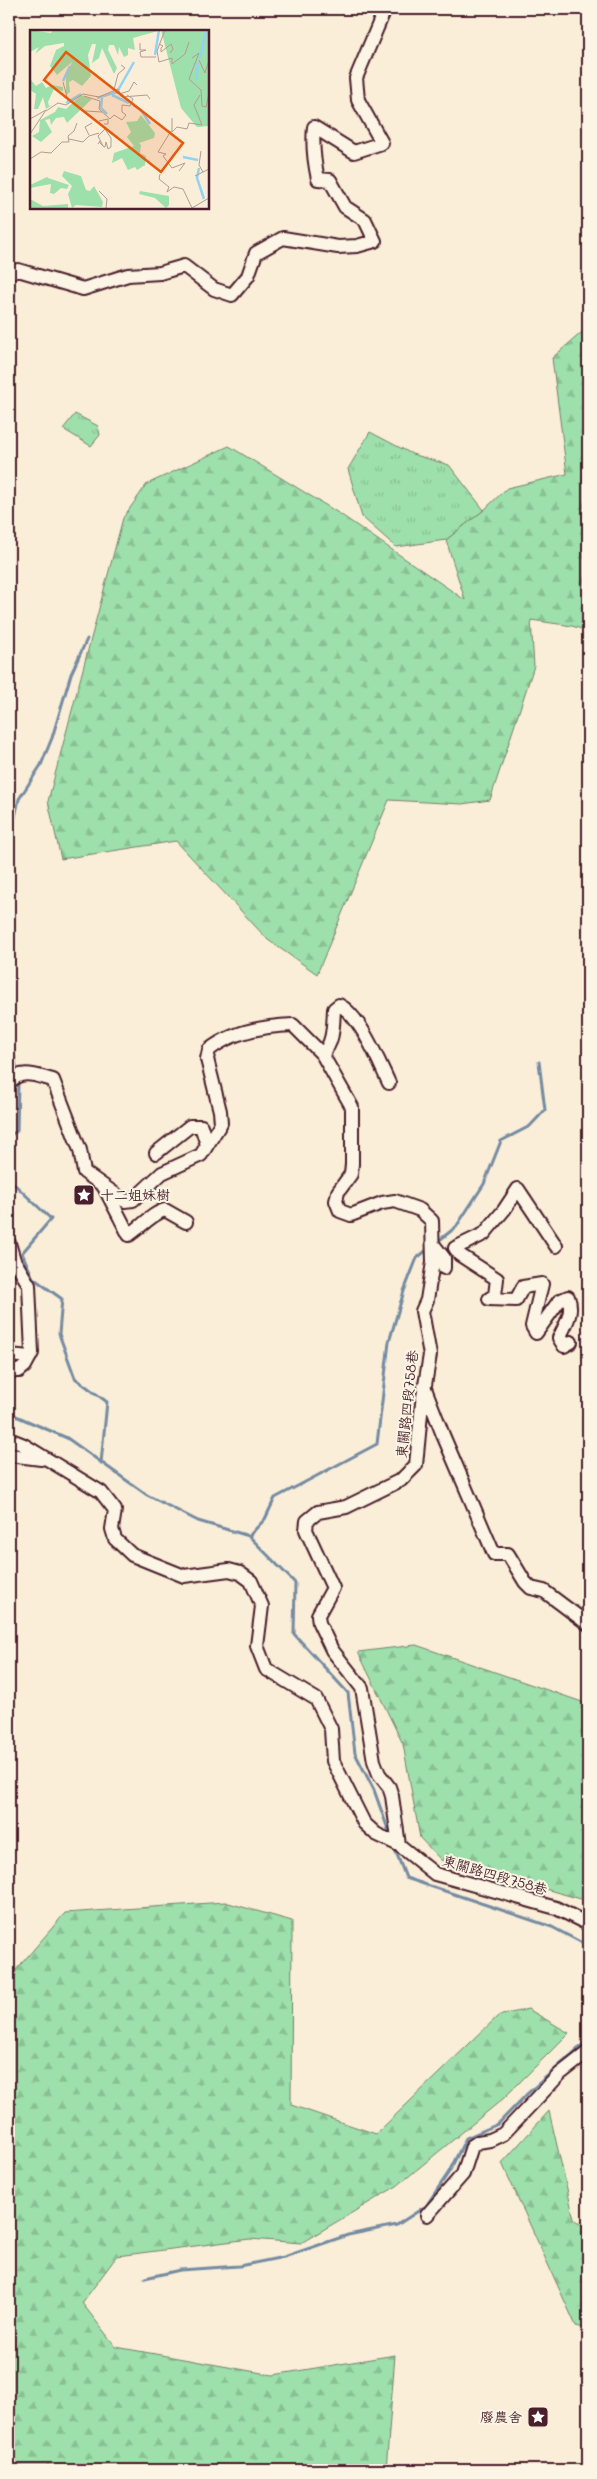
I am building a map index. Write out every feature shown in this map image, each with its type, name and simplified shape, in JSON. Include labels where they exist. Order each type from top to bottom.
[{"type":"street","points":[[9,273],[18,270],[83,289],[128,275],[160,273],[184,266],[214,289],[232,295],[248,276],[256,253],[283,238],[338,247],[357,246],[375,241],[366,220],[344,207],[330,180],[318,179],[313,156],[313,138],[314,127],[354,152],[382,143],[358,100],[356,78],[385,9]]},
{"type":"street","points":[[322,1054],[328,1049],[332,1036],[334,1009],[340,1005],[347,1009],[359,1026],[389,1083]]},
{"type":"street","name":"東關路四段758巷","points":[[9,1084],[18,1075],[25,1074],[53,1080],[80,1150],[84,1172],[125,1201],[133,1200],[162,1173],[201,1155],[221,1123],[220,1110],[207,1059],[209,1050],[220,1041],[264,1028],[293,1025],[322,1054],[352,1107],[351,1174],[338,1192],[336,1201],[340,1211],[351,1214],[382,1203],[394,1201],[428,1216],[432,1221],[431,1271],[427,1300],[422,1312],[430,1355],[424,1386],[416,1465],[402,1480],[359,1501],[346,1507],[318,1512],[307,1521],[306,1530],[332,1588],[318,1615],[320,1623],[332,1650],[362,1688],[374,1762],[379,1774],[389,1787],[392,1796],[399,1845]]},
{"type":"street","points":[[156,1153],[190,1126],[201,1126],[207,1145]]},
{"type":"street","points":[[103,1185],[129,1235],[144,1226],[156,1212],[165,1210],[186,1222]]},
{"type":"street","points":[[433,1244],[455,1248],[484,1234],[518,1189],[556,1246]]},
{"type":"street","points":[[9,1243],[14,1260],[29,1285],[32,1353],[25,1366],[19,1371],[9,1371]]},
{"type":"street","points":[[433,1244],[444,1258],[444,1268]]},
{"type":"street","points":[[455,1248],[460,1255],[497,1279],[495,1295],[489,1299],[516,1300],[522,1287],[542,1284],[532,1326],[536,1333],[559,1301],[568,1297],[571,1305],[569,1318],[559,1338],[564,1346],[571,1342]]},
{"type":"street","points":[[9,1355],[30,1357]]},
{"type":"street","points":[[424,1386],[494,1554],[508,1554],[531,1588],[544,1591],[588,1624]]},
{"type":"street","name":"東關路四段758巷","points":[[9,1439],[101,1492],[115,1510],[112,1529],[115,1539],[132,1555],[184,1576],[229,1570],[240,1573],[251,1581],[262,1606],[257,1646],[266,1669],[316,1699],[331,1729],[333,1760],[364,1823],[376,1834],[399,1845],[435,1874],[556,1908],[588,1924]]},
{"type":"street","points":[[9,1455],[50,1461]]},
{"type":"street","points":[[427,2215],[463,2174],[472,2146],[478,2142],[490,2140],[504,2134],[560,2074],[588,2052]]},
{"type":"green space","points":[[588,327],[588,631],[572,626],[531,620],[534,666],[490,800],[462,804],[389,800],[317,974],[268,940],[176,841],[61,859],[48,801],[123,518],[147,484],[229,446],[340,514],[465,600],[446,540],[484,510],[507,488],[567,474],[552,358]]},
{"type":"green space","points":[[75,414],[98,426],[100,435],[91,446],[63,429]]},
{"type":"green space","points":[[370,432],[412,454],[449,465],[484,510],[446,540],[396,547],[362,517],[348,469]]},
{"type":"green space","points":[[416,1645],[588,1704],[588,1901],[441,1860],[420,1838],[403,1744],[358,1652]]},
{"type":"green space","points":[[225,1902],[292,1921],[291,2105],[376,2134],[498,2016],[528,2009],[569,2033],[504,2098],[397,2186],[301,2243],[250,2239],[117,2256],[82,2303],[116,2347],[273,2375],[395,2355],[386,2470],[9,2470],[9,1978],[65,1913]]},
{"type":"green space","points":[[549,2111],[574,2219],[588,2231],[588,2329],[576,2326],[502,2163]]},
{"type":"waterway","points":[[9,845],[19,799],[41,765],[52,738],[71,674],[87,639]]},
{"type":"waterway","points":[[9,1023],[17,1072]]},
{"type":"waterway","points":[[437,1242],[456,1227],[484,1184],[501,1141],[530,1126],[545,1110],[539,1062]]},
{"type":"waterway","points":[[9,1136],[17,1131],[18,1081]]},
{"type":"waterway","points":[[9,1176],[14,1184],[51,1219],[22,1253],[33,1278],[62,1299],[59,1334],[75,1378],[107,1402],[101,1463]]},
{"type":"waterway","points":[[249,1536],[265,1519],[275,1498],[377,1444],[389,1342],[404,1291],[417,1258],[428,1249]]},
{"type":"waterway","points":[[9,1413],[67,1438],[147,1495],[198,1521],[249,1536],[295,1583],[294,1634],[348,1693],[355,1753],[374,1790],[389,1832]]},
{"type":"waterway","points":[[396,1852],[406,1878],[552,1927],[588,1946]]},
{"type":"waterway","points":[[145,2278],[180,2270],[239,2266],[284,2257],[348,2235],[397,2225],[426,2206],[449,2172],[466,2138],[498,2124],[528,2093],[588,2040]]},
{"type":"place","name":"十二姐妹樹","points":[[84,1195]]},
{"type":"place","name":"廢農舍","points":[[538,2417]]}]
